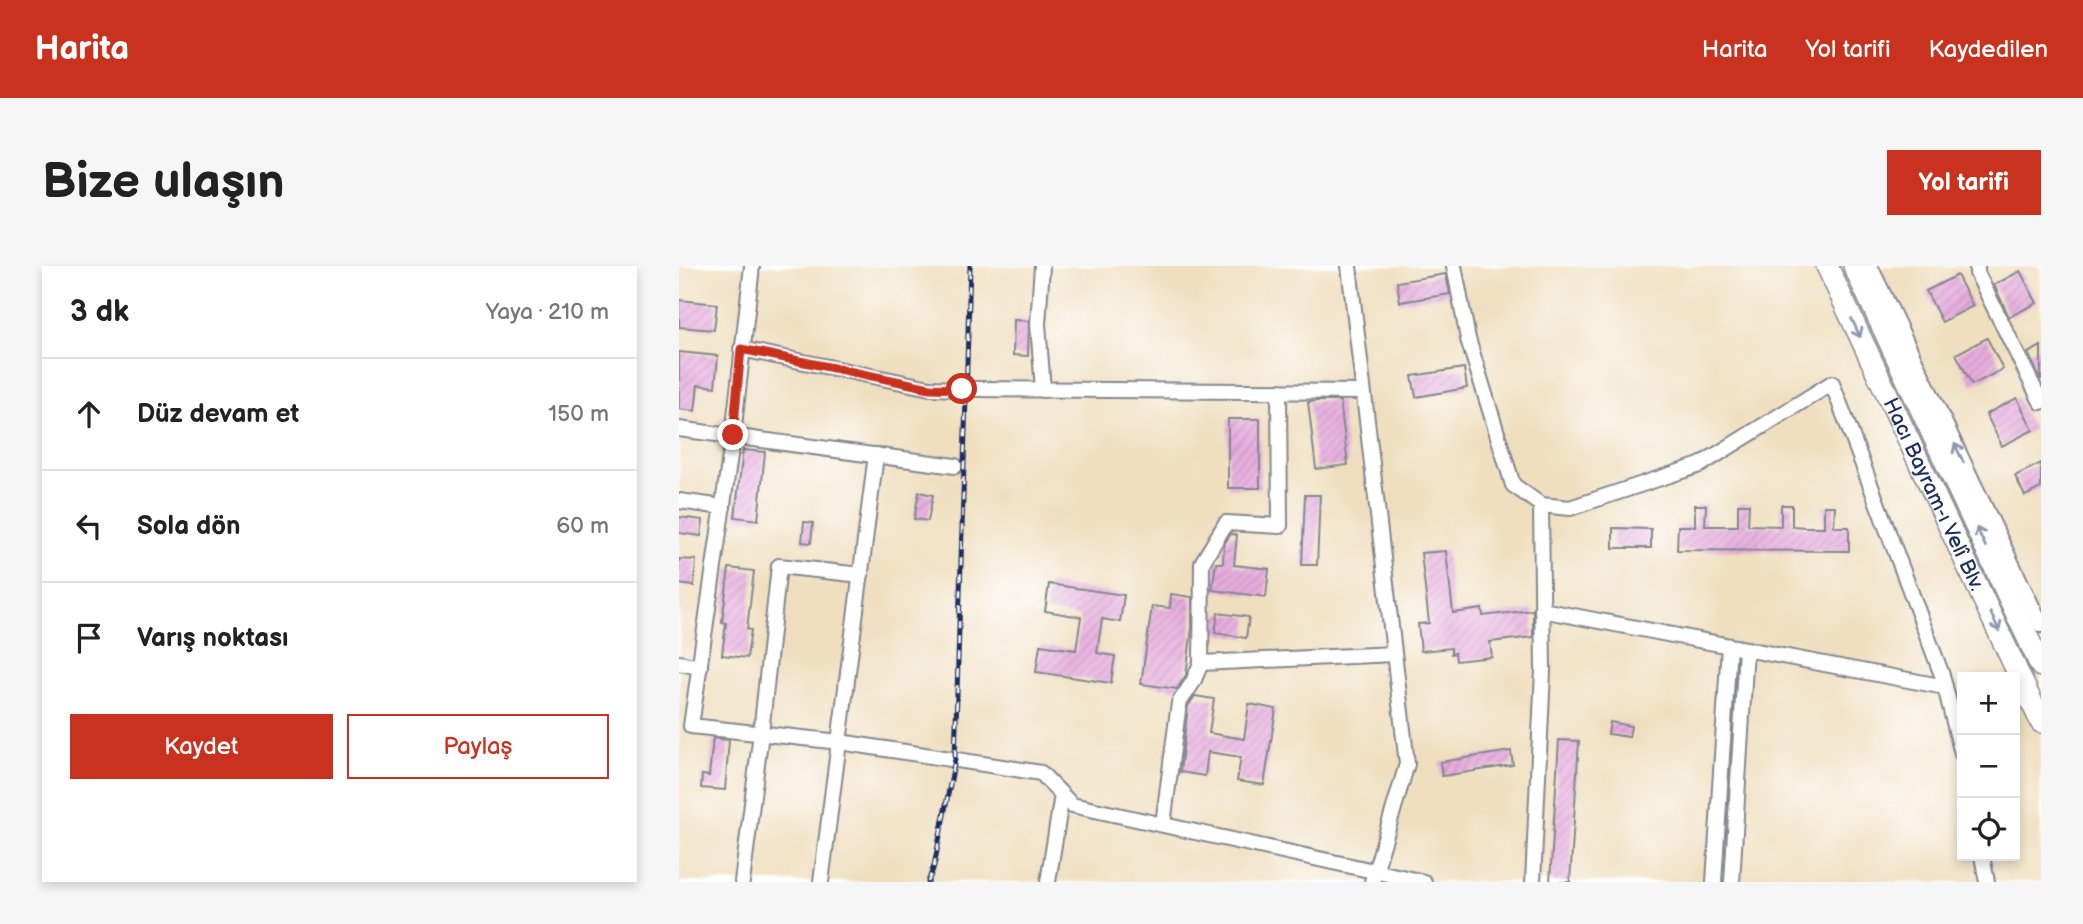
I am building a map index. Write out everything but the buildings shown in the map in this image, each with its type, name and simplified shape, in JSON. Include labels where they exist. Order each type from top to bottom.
[{"type":"highway","name":"Hacı Bayram-ı Velî Blv.","points":[[1827,266],[2041,722]]},
{"type":"highway","name":"Hacı Bayram-ı Velî Blv.","points":[[1854,266],[2041,666]]},
{"type":"street","points":[[752,266],[733,435],[691,726],[840,742],[1041,773],[1072,805],[1163,824],[1374,876],[1423,882]]},
{"type":"street","points":[[1042,266],[1038,324],[1043,390]]},
{"type":"street","points":[[1349,266],[1407,764],[1374,876]]},
{"type":"street","points":[[1454,266],[1468,339],[1513,485],[1541,505],[1570,508],[1700,465],[1832,383],[1945,687],[1957,735]]},
{"type":"street","points":[[1870,266],[2041,625]]},
{"type":"street","points":[[1977,266],[1977,273],[2041,402]]},
{"type":"street","points":[[741,349],[930,388],[1363,392]]},
{"type":"street","points":[[1163,824],[1179,704],[1201,663],[1202,563],[1226,523],[1280,526],[1279,391]]},
{"type":"street","points":[[679,429],[955,466]]},
{"type":"street","points":[[821,882],[876,455]]},
{"type":"street","points":[[679,501],[723,507]]},
{"type":"street","points":[[1533,882],[1543,671],[1541,505]]},
{"type":"street","points":[[742,882],[779,566],[861,575]]},
{"type":"street","points":[[1542,610],[1945,687]]},
{"type":"street","points":[[1714,882],[1729,646]]},
{"type":"street","points":[[1732,882],[1746,649]]},
{"type":"street","points":[[1201,663],[1394,654]]},
{"type":"street","points":[[679,663],[700,667]]},
{"type":"street","points":[[1048,882],[1062,795]]},
{"type":"street","points":[[1983,861],[1987,882]]},
{"type":"railway","points":[[928,882],[934,866],[955,759],[970,266]]},
{"type":"route","points":[[733,435],[741,349],[930,388],[962,389]]}]
